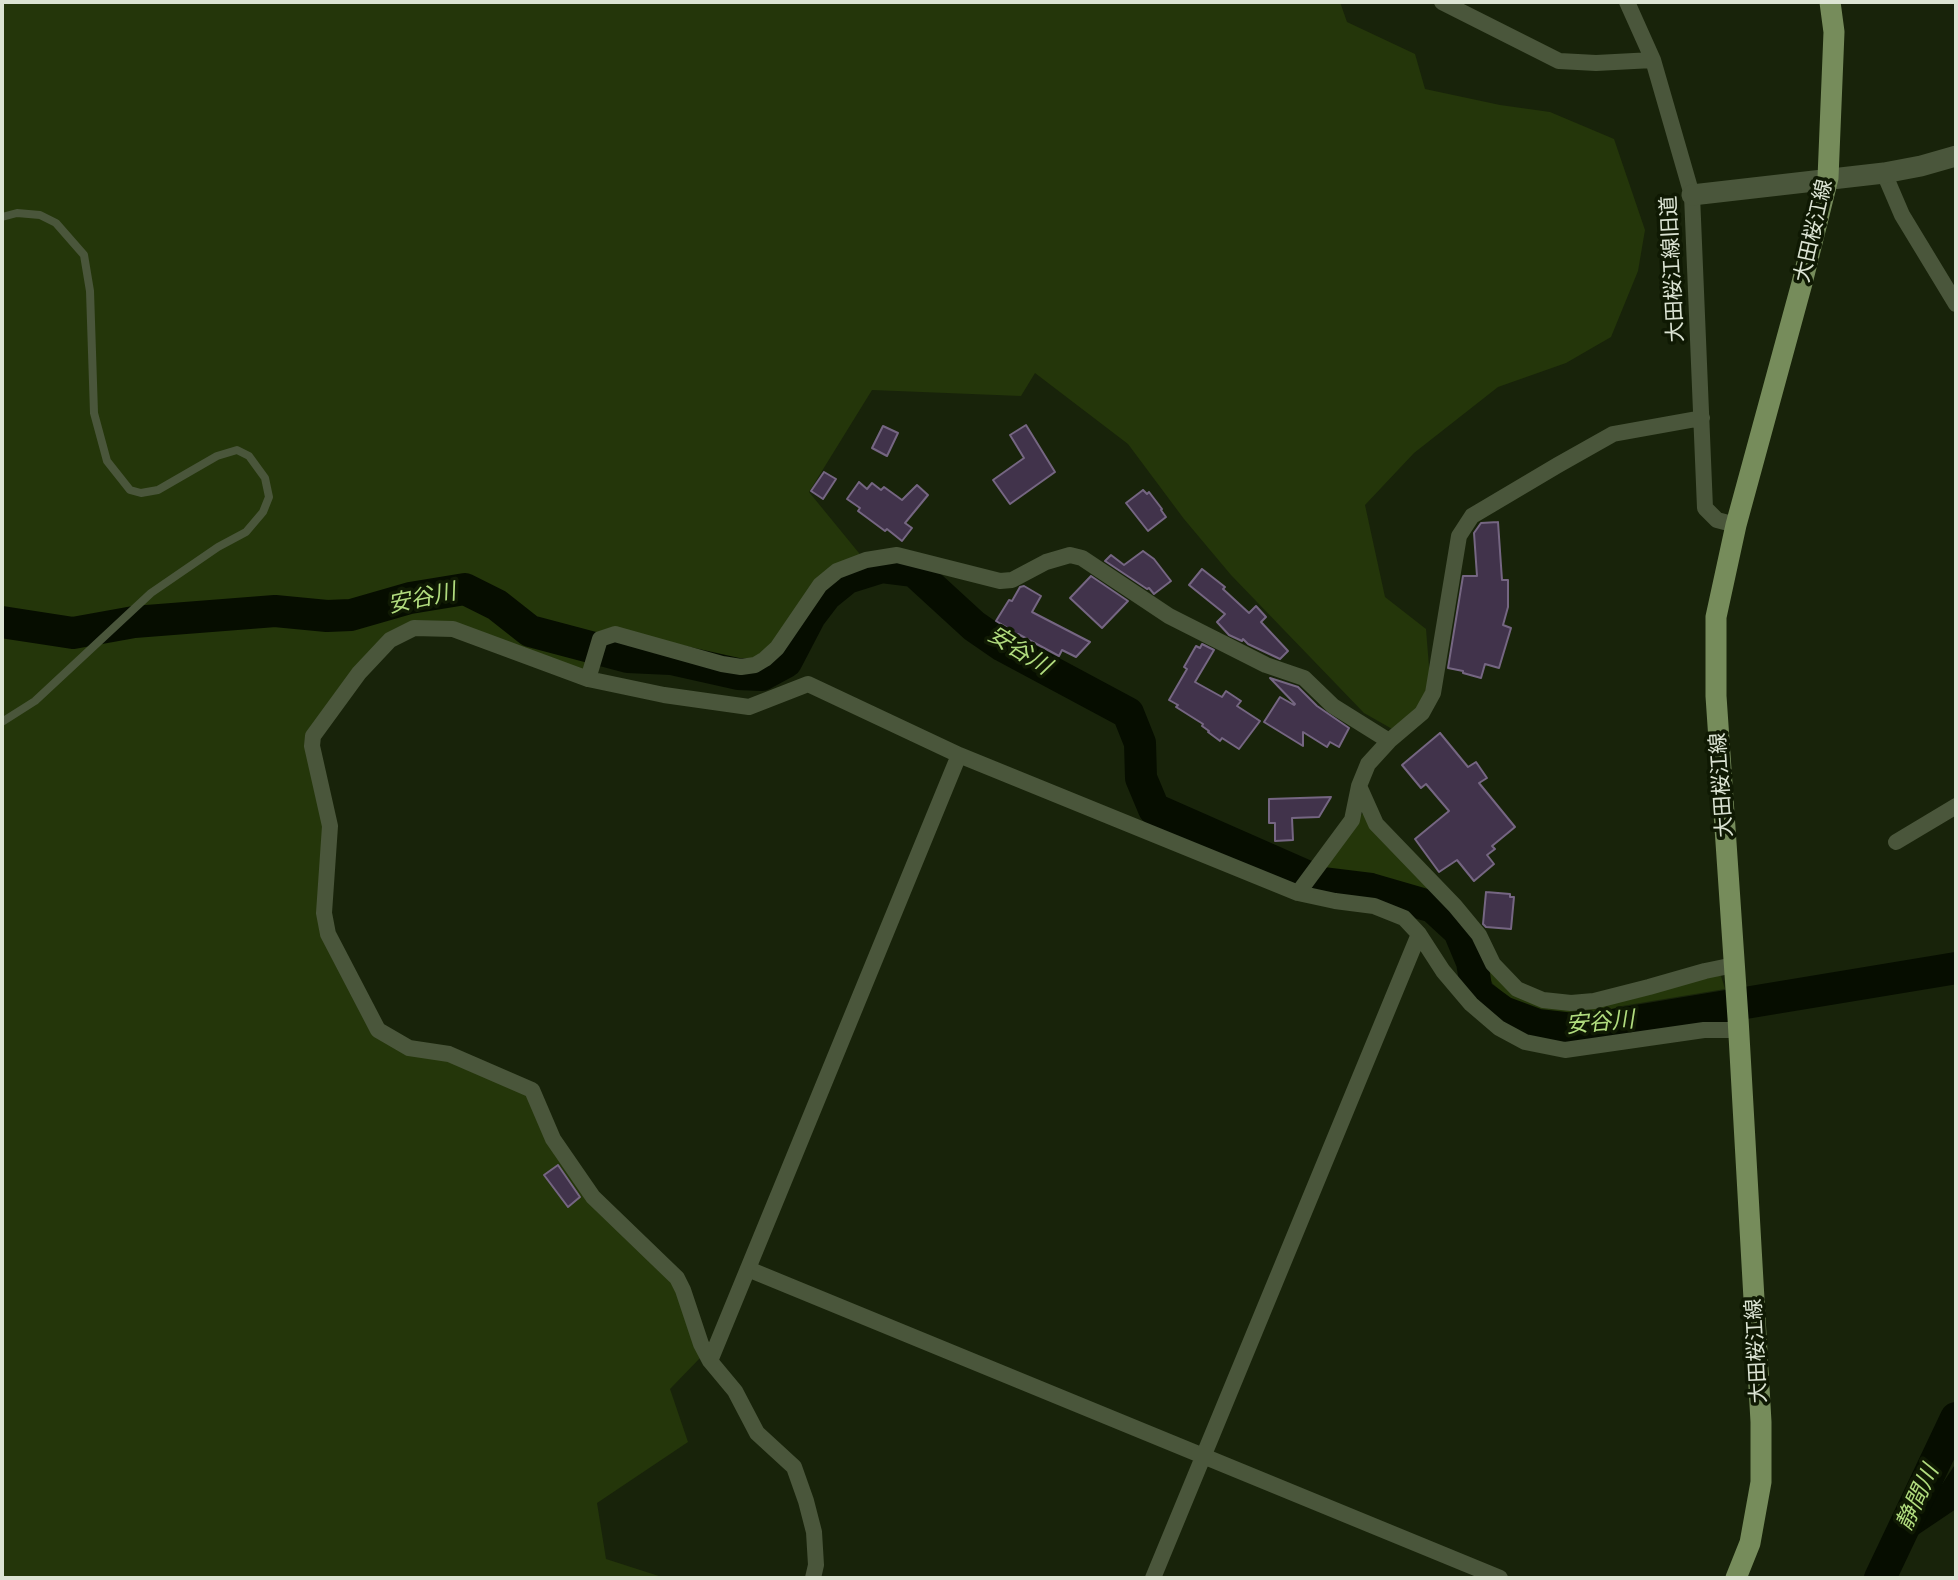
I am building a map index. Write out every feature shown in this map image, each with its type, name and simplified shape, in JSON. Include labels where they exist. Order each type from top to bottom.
[{"type":"main road","name":"大田桜江線","points":[[1737,1578],[1750,1543],[1760,1482],[1761,1422],[1739,1024],[1716,696],[1716,617],[1736,526],[1828,178],[1834,32],[1830,2]]},
{"type":"street","points":[[1442,2],[1559,61],[1597,63],[1653,60]]},
{"type":"street","name":"大田桜江線旧道","points":[[1627,2],[1653,60],[1692,195],[1705,508],[1717,520],[1736,526]]},
{"type":"street","points":[[1692,195],[1884,173],[1956,156]]},
{"type":"street","points":[[1884,173],[1902,215],[1956,304]]},
{"type":"street","points":[[1299,891],[1352,820],[1359,786],[1368,764],[1389,741],[1422,713],[1433,693],[1459,536],[1472,516],[1613,435],[1702,418]]},
{"type":"street","points":[[589,675],[600,639],[615,634],[722,664],[741,667],[755,665],[777,648],[820,585],[837,571],[866,560],[897,555],[1000,581],[1012,579],[1046,562],[1070,555],[1082,558],[1169,616],[1266,665],[1304,678],[1333,706],[1389,741]]},
{"type":"street","points":[[813,1578],[816,1565],[814,1532],[794,1467],[757,1433],[735,1391],[710,1361],[677,1278],[593,1197],[553,1139],[532,1090],[449,1054],[409,1048],[378,1030],[328,934],[324,913],[330,826],[312,746],[313,736],[359,673],[390,640],[414,628],[453,629],[589,675],[664,695],[749,708],[808,684],[959,755],[1299,891],[1335,901],[1374,906],[1404,918],[1471,1004],[1499,1028],[1525,1042],[1565,1050],[1739,1024]]},
{"type":"street","points":[[710,1361],[959,755]]},
{"type":"street","points":[[1359,786],[1376,824],[1455,906],[1479,935],[1493,964],[1517,989],[1543,1000],[1571,1003],[1594,1001],[1705,971],[1735,972]]},
{"type":"street","points":[[1896,842],[1956,806]]},
{"type":"street","points":[[1153,1578],[1419,934]]},
{"type":"street","points":[[748,1269],[1500,1578]]},
{"type":"lane","points":[[2,217],[17,213],[40,215],[55,223],[84,255],[90,291],[94,413],[107,461],[130,490],[141,493],[158,490],[217,456],[237,450],[249,456],[265,478],[269,497],[263,512],[246,532],[218,547],[151,593],[35,701],[2,722]]},
{"type":"green space","points":[[2,2],[1340,2],[1347,22],[1415,54],[1425,89],[1500,105],[1550,112],[1614,139],[1645,230],[1638,271],[1611,337],[1566,363],[1498,387],[1414,453],[1365,505],[1385,597],[1426,629],[1430,679],[1419,709],[1394,730],[1364,713],[1231,575],[1184,519],[1128,444],[1035,373],[1021,396],[872,390],[809,492],[863,558],[837,566],[771,650],[746,663],[618,631],[584,670],[408,625],[310,733],[325,826],[319,911],[378,1036],[446,1059],[528,1092],[547,1139],[677,1285],[701,1357],[670,1389],[688,1442],[597,1503],[606,1559],[665,1578],[2,1578]]},
{"type":"green space","points":[[1363,813],[1541,1005],[1713,973],[1721,976],[1725,989],[1622,1006],[1600,1014],[1570,1019],[1535,1012],[1513,1002],[1493,984],[1477,960],[1468,936],[1437,903],[1387,887],[1316,872]]},
{"type":"shaded area","points":[[1956,1463],[1956,1509],[1910,1540],[1935,1495]]},
{"type":"building","points":[[1026,425],[1055,472],[1010,504],[993,480],[1024,458],[1010,435]]},
{"type":"building","points":[[883,426],[898,433],[887,456],[872,448]]},
{"type":"building","points":[[824,472],[836,479],[823,499],[811,491]]},
{"type":"building","points":[[859,482],[867,489],[872,483],[881,490],[884,487],[902,500],[917,485],[928,495],[905,523],[912,528],[902,541],[858,511],[860,508],[847,499]]},
{"type":"building","points":[[1143,490],[1147,494],[1149,492],[1166,517],[1148,531],[1126,503]]},
{"type":"building","points":[[1498,522],[1502,580],[1508,580],[1508,607],[1503,625],[1511,628],[1499,668],[1485,664],[1481,678],[1448,668],[1463,576],[1477,576],[1474,533],[1481,523]]},
{"type":"building","points":[[1143,551],[1154,559],[1171,581],[1154,594],[1149,588],[1105,561],[1111,555],[1124,565]]},
{"type":"building","points":[[1202,569],[1225,587],[1223,589],[1249,613],[1256,606],[1266,617],[1261,622],[1288,651],[1280,659],[1243,639],[1242,641],[1229,635],[1217,622],[1225,614],[1189,585]]},
{"type":"building","points":[[1091,576],[1128,601],[1102,628],[1070,598]]},
{"type":"building","points":[[1024,586],[1041,596],[1032,612],[1090,642],[1076,657],[1062,650],[1059,656],[1018,634],[1016,639],[1003,631],[1006,627],[996,621],[1009,600],[1012,601],[1020,587]]},
{"type":"building","points":[[1202,644],[1214,650],[1195,682],[1222,697],[1226,691],[1241,701],[1237,706],[1260,721],[1239,749],[1222,738],[1220,741],[1202,726],[1203,724],[1169,700],[1187,669],[1184,667],[1196,646],[1200,648]]},
{"type":"building","points":[[1270,678],[1298,687],[1317,706],[1349,728],[1339,747],[1330,742],[1327,747],[1303,732],[1303,746],[1264,722],[1280,697],[1295,704]]},
{"type":"building","points":[[1440,733],[1468,767],[1476,762],[1487,778],[1479,783],[1515,827],[1492,846],[1495,849],[1487,855],[1494,864],[1474,881],[1457,860],[1439,872],[1415,839],[1449,811],[1426,784],[1421,788],[1402,765]]},
{"type":"building","points":[[1331,797],[1319,817],[1292,818],[1293,840],[1275,841],[1275,823],[1269,823],[1269,799]]},
{"type":"building","points":[[1486,892],[1510,894],[1510,897],[1514,897],[1511,929],[1486,927],[1483,924]]},
{"type":"building","points":[[558,1165],[580,1197],[568,1207],[544,1175]]},
{"type":"waterway","name":"安谷川","points":[[2,622],[73,633],[134,622],[275,611],[327,616],[351,615],[410,598],[465,589],[497,605],[530,631],[628,657],[671,659],[738,674],[762,675],[786,662],[810,616],[826,595],[847,578],[882,567],[914,571],[974,626],[1003,646],[1128,713],[1140,743],[1141,778],[1154,809],[1322,883],[1371,889],[1433,907],[1459,931],[1472,962],[1477,993],[1503,1012],[1538,1025],[1582,1030],[1956,968]]},
{"type":"waterway","name":"静間川","points":[[1880,1578],[1956,1418]]}]
